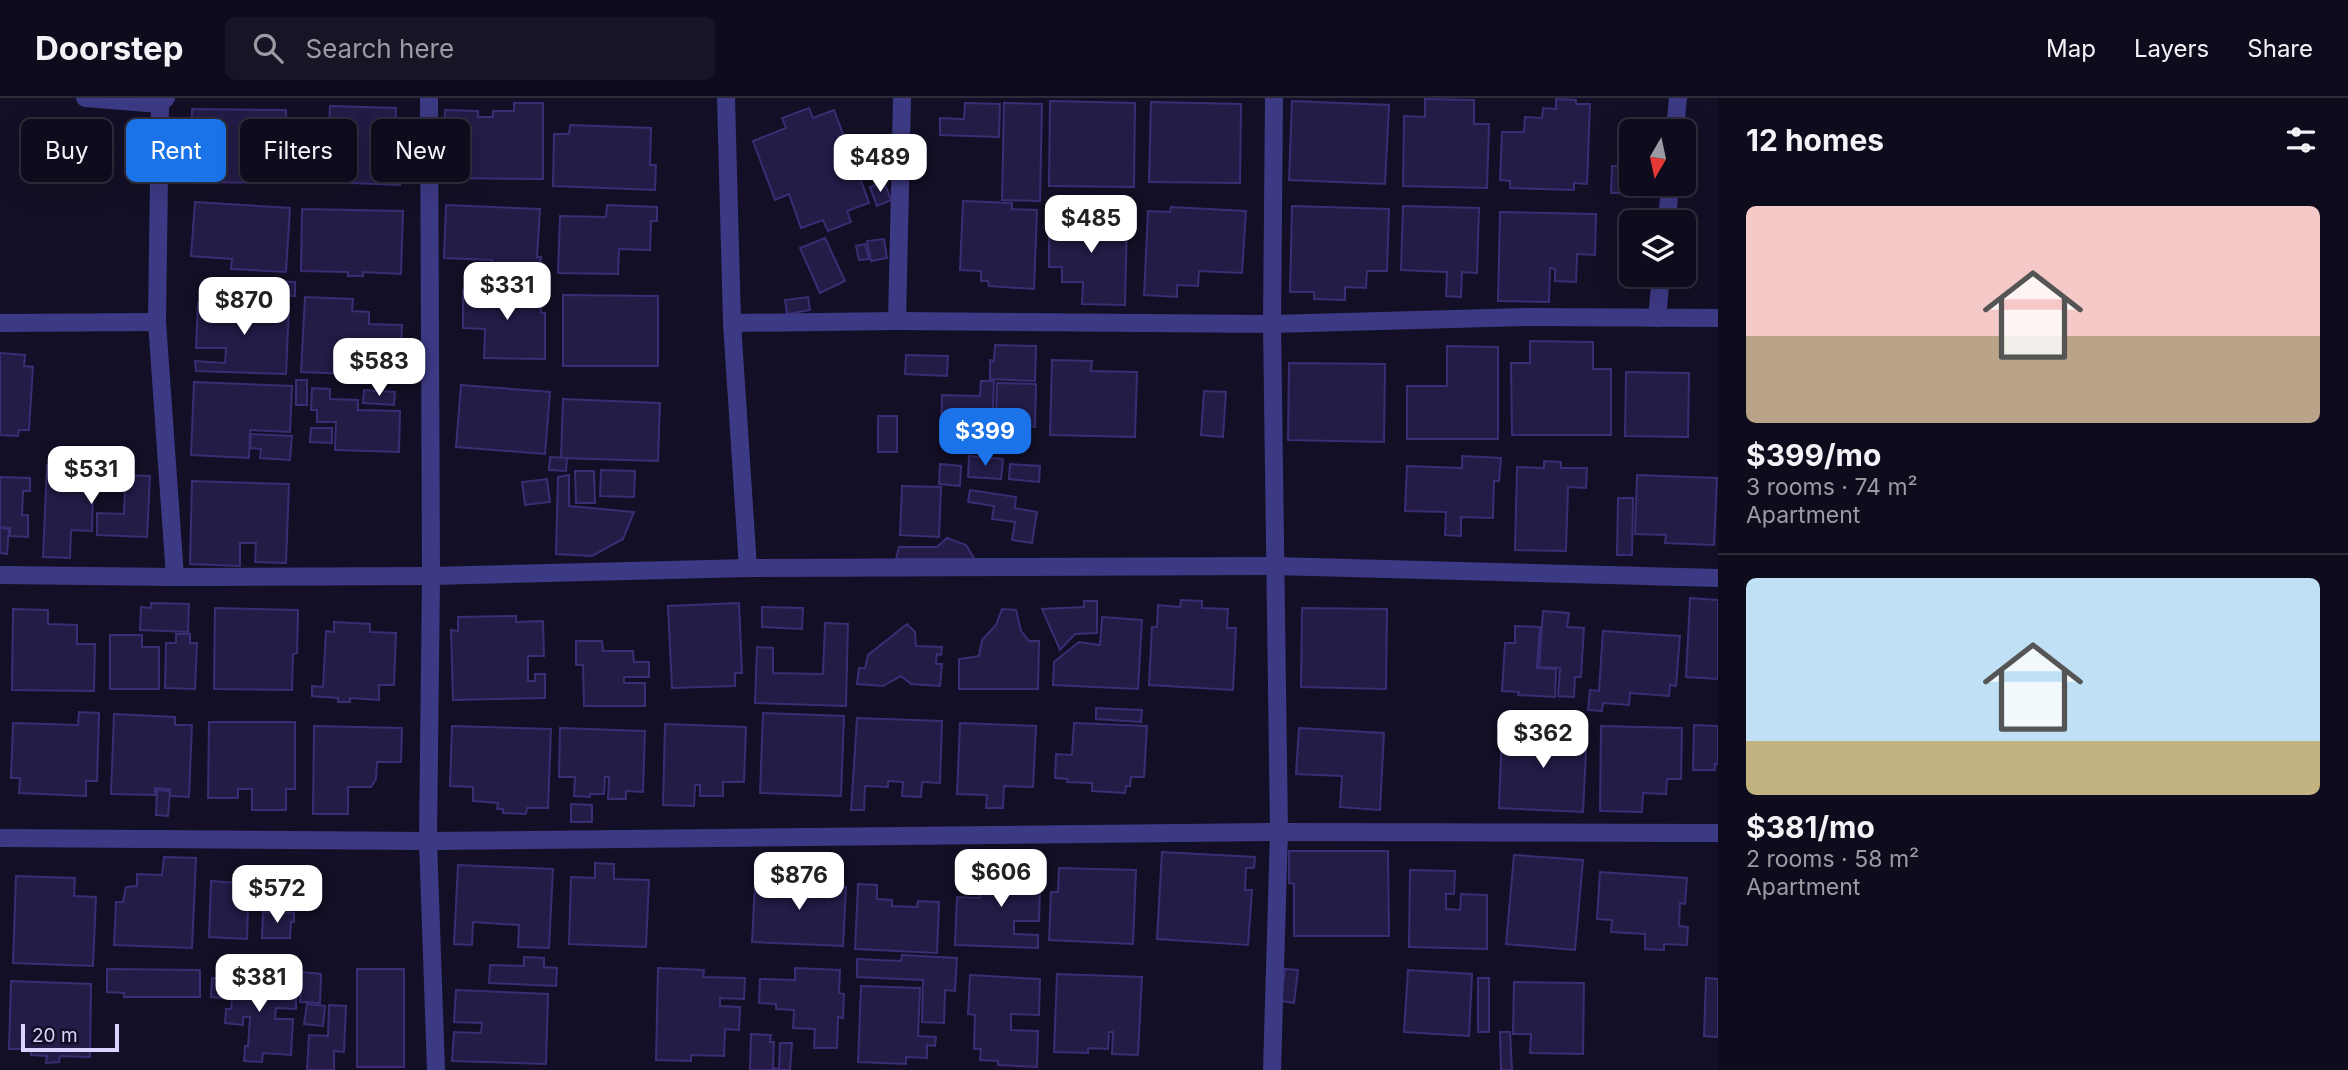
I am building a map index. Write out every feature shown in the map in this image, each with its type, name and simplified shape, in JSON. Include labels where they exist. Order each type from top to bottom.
[{"type":"street","points":[[85,98],[163,101],[157,322],[175,578]]},
{"type":"street","points":[[429,98],[431,576],[428,841],[436,1070]]},
{"type":"street","points":[[726,98],[732,323],[748,568]]},
{"type":"street","points":[[897,321],[902,98]]},
{"type":"street","points":[[1272,1070],[1279,832],[1272,324],[1274,98]]},
{"type":"street","points":[[1676,119],[1678,98]]},
{"type":"street","points":[[1657,318],[1660,287]]},
{"type":"street","points":[[732,323],[897,321],[1272,324],[1527,317],[1718,318]]},
{"type":"street","points":[[0,323],[157,322]]},
{"type":"street","points":[[0,575],[175,578],[431,576],[748,568],[1274,566],[1718,578]]},
{"type":"street","points":[[0,838],[428,841],[1279,832],[1718,833]]},
{"type":"building","points":[[1425,99],[1474,100],[1474,124],[1489,124],[1487,188],[1403,186],[1404,116],[1425,117]]},
{"type":"building","points":[[1556,99],[1590,104],[1587,184],[1574,183],[1574,190],[1510,188],[1510,181],[1500,180],[1502,132],[1524,132],[1525,117],[1542,118],[1543,108],[1556,109]]},
{"type":"building","points":[[1050,101],[1135,103],[1134,187],[1049,186]]},
{"type":"building","points":[[1292,101],[1389,105],[1385,184],[1289,180]]},
{"type":"building","points":[[1151,102],[1241,104],[1240,183],[1149,182]]},
{"type":"building","points":[[514,103],[543,103],[543,179],[470,178],[470,119],[445,119],[445,110],[478,111],[478,117],[493,117],[493,111],[514,111]]},
{"type":"building","points":[[965,103],[1000,104],[999,137],[940,135],[940,118],[964,119]]},
{"type":"building","points":[[1004,103],[1042,104],[1040,201],[1002,200]]},
{"type":"building","points":[[330,106],[396,108],[396,119],[371,119],[371,182],[400,182],[400,185],[327,182],[357,182],[357,119],[329,119]]},
{"type":"building","points":[[809,108],[813,118],[834,110],[848,147],[856,144],[866,169],[858,172],[869,203],[847,211],[851,222],[828,231],[823,220],[801,228],[789,194],[775,200],[753,141],[786,128],[782,118]]},
{"type":"building","points":[[192,109],[286,110],[286,119],[240,119],[240,182],[285,183],[191,182],[226,182],[226,119],[192,119]]},
{"type":"building","points":[[570,125],[651,128],[650,165],[656,165],[655,190],[553,186],[554,134],[569,134]]},
{"type":"building","points":[[1612,166],[1619,166],[1619,193],[1611,193]]},
{"type":"building","points":[[884,181],[891,200],[877,206],[870,187]]},
{"type":"building","points":[[963,201],[1012,203],[1012,209],[1037,210],[1034,289],[989,286],[988,281],[981,281],[981,271],[960,270]]},
{"type":"building","points":[[195,202],[290,208],[286,272],[231,269],[232,259],[191,256]]},
{"type":"building","points":[[446,205],[540,209],[537,257],[541,257],[540,273],[491,271],[492,260],[444,258]]},
{"type":"building","points":[[607,205],[657,207],[657,221],[651,221],[650,250],[619,249],[618,274],[558,273],[560,216],[606,217]]},
{"type":"building","points":[[1292,206],[1389,209],[1387,271],[1367,271],[1366,288],[1345,287],[1345,300],[1314,299],[1314,292],[1290,292]]},
{"type":"building","points":[[1403,206],[1479,208],[1477,273],[1462,272],[1461,297],[1446,296],[1447,272],[1401,270]]},
{"type":"building","points":[[1171,207],[1246,211],[1242,273],[1199,271],[1198,286],[1177,285],[1177,297],[1144,295],[1148,211],[1170,212]]},
{"type":"building","points":[[302,209],[403,211],[401,274],[363,272],[363,276],[348,276],[348,272],[301,271]]},
{"type":"building","points":[[1500,212],[1596,214],[1595,255],[1577,254],[1576,282],[1555,281],[1555,269],[1550,268],[1549,302],[1498,301]]},
{"type":"building","points":[[1049,214],[1127,216],[1125,305],[1082,304],[1083,282],[1062,282],[1062,267],[1049,267]]},
{"type":"building","points":[[825,238],[845,281],[820,293],[800,248]]},
{"type":"building","points":[[884,239],[887,258],[871,261],[867,241]]},
{"type":"building","points":[[865,244],[869,259],[859,260],[856,246]]},
{"type":"building","points":[[250,280],[295,282],[295,296],[257,295],[257,290],[250,290]]},
{"type":"building","points":[[463,290],[541,291],[541,313],[545,313],[545,359],[484,358],[485,329],[463,328]]},
{"type":"building","points":[[563,295],[658,296],[658,366],[563,366]]},
{"type":"building","points":[[305,297],[353,299],[352,311],[369,312],[369,324],[402,325],[400,376],[301,372]]},
{"type":"building","points":[[808,297],[810,310],[787,314],[785,300]]},
{"type":"building","points":[[198,303],[289,306],[286,374],[196,371],[195,361],[225,363],[226,348],[196,348]]},
{"type":"building","points":[[1530,341],[1593,342],[1593,369],[1611,369],[1611,435],[1512,435],[1511,363],[1530,363]]},
{"type":"building","points":[[995,345],[1036,346],[1035,381],[990,379],[990,360],[994,361]]},
{"type":"building","points":[[1447,346],[1498,347],[1498,439],[1407,439],[1407,386],[1447,386]]},
{"type":"building","points":[[0,353],[25,355],[24,366],[33,367],[29,430],[19,430],[18,436],[0,435]]},
{"type":"building","points":[[906,355],[948,356],[947,376],[905,374]]},
{"type":"building","points":[[1052,360],[1092,361],[1091,371],[1137,372],[1135,437],[1050,435]]},
{"type":"building","points":[[1289,363],[1385,364],[1384,442],[1288,440]]},
{"type":"building","points":[[1626,372],[1689,373],[1688,437],[1625,436]]},
{"type":"building","points":[[296,380],[307,380],[307,405],[296,405]]},
{"type":"building","points":[[981,381],[994,381],[992,435],[941,434],[942,395],[980,396]]},
{"type":"building","points":[[194,382],[292,386],[290,432],[250,430],[249,458],[191,455]]},
{"type":"building","points":[[997,383],[1036,384],[1035,427],[1024,426],[1025,418],[996,417]]},
{"type":"building","points":[[461,385],[550,392],[545,454],[456,447]]},
{"type":"building","points":[[312,388],[330,389],[330,399],[358,400],[358,410],[400,411],[399,452],[335,450],[336,422],[317,422],[317,410],[311,410]]},
{"type":"building","points":[[364,390],[395,392],[394,405],[363,403]]},
{"type":"building","points":[[1204,391],[1226,392],[1223,437],[1201,435]]},
{"type":"building","points":[[563,399],[660,403],[658,461],[561,458]]},
{"type":"building","points":[[878,416],[897,416],[897,452],[878,452]]},
{"type":"building","points":[[999,422],[1022,423],[1022,437],[998,436]]},
{"type":"building","points":[[311,428],[332,428],[332,443],[310,442]]},
{"type":"building","points":[[251,434],[292,436],[290,460],[260,458],[261,449],[250,448]]},
{"type":"building","points":[[969,456],[1003,459],[1001,479],[968,477]]},
{"type":"building","points":[[1462,456],[1501,458],[1499,481],[1494,481],[1493,518],[1461,517],[1461,536],[1445,535],[1446,512],[1405,511],[1407,466],[1462,468]]},
{"type":"building","points":[[550,457],[567,458],[566,471],[549,470]]},
{"type":"building","points":[[1544,461],[1561,462],[1561,468],[1587,468],[1586,488],[1568,487],[1566,551],[1515,550],[1517,467],[1544,468]]},
{"type":"building","points":[[940,464],[961,466],[960,486],[939,484]]},
{"type":"building","points":[[1010,464],[1040,466],[1039,482],[1009,479]]},
{"type":"building","points":[[47,465],[116,468],[116,475],[150,476],[147,537],[97,535],[97,513],[124,514],[125,490],[93,488],[92,531],[71,530],[70,558],[43,557]]},
{"type":"building","points":[[601,470],[635,471],[634,497],[600,496]]},
{"type":"building","points":[[575,471],[594,471],[595,503],[576,503]]},
{"type":"building","points":[[569,475],[569,506],[634,512],[623,539],[592,556],[556,554],[558,477]]},
{"type":"building","points":[[1637,475],[1717,478],[1714,545],[1665,543],[1666,535],[1635,534]]},
{"type":"building","points":[[0,477],[30,478],[30,491],[23,491],[22,515],[28,515],[28,537],[10,536],[10,528],[0,527]]},
{"type":"building","points":[[547,479],[550,502],[525,505],[522,482]]},
{"type":"building","points":[[192,481],[289,484],[286,563],[255,562],[256,543],[240,543],[240,566],[190,564]]},
{"type":"building","points":[[902,486],[941,487],[939,537],[900,535]]},
{"type":"building","points":[[970,490],[1016,497],[1015,508],[1037,512],[1032,543],[1012,540],[1015,522],[992,519],[994,506],[968,502]]},
{"type":"building","points":[[1618,498],[1633,498],[1632,555],[1617,555]]},
{"type":"building","points":[[0,528],[9,529],[7,554],[0,553]]},
{"type":"building","points":[[947,538],[966,545],[975,560],[896,559],[899,547],[937,547]]},
{"type":"building","points":[[1690,598],[1718,600],[1718,679],[1686,677]]},
{"type":"building","points":[[1181,600],[1202,601],[1202,608],[1228,609],[1227,628],[1236,628],[1233,690],[1149,685],[1152,627],[1157,627],[1158,605],[1180,607]]},
{"type":"building","points":[[1084,601],[1097,601],[1097,633],[1075,634],[1060,650],[1042,609],[1084,607]]},
{"type":"building","points":[[151,603],[189,604],[188,632],[140,630],[141,607],[151,608]]},
{"type":"building","points":[[739,603],[742,673],[735,673],[735,686],[672,688],[668,606]]},
{"type":"building","points":[[762,607],[803,608],[802,629],[762,627]]},
{"type":"building","points":[[215,608],[298,610],[297,653],[293,654],[292,690],[214,689]]},
{"type":"building","points":[[1302,608],[1387,609],[1386,689],[1301,687]]},
{"type":"building","points":[[13,609],[48,610],[48,624],[77,625],[77,644],[95,644],[94,691],[12,690]]},
{"type":"building","points":[[1002,609],[1016,610],[1021,631],[1029,641],[1039,641],[1038,689],[959,689],[959,659],[979,656],[982,640],[996,625]]},
{"type":"building","points":[[1543,611],[1569,613],[1567,627],[1584,628],[1581,677],[1575,677],[1574,697],[1558,696],[1560,668],[1539,667]]},
{"type":"building","points":[[516,616],[516,622],[543,621],[544,656],[528,656],[528,681],[535,681],[535,674],[545,674],[545,698],[453,700],[451,630],[458,631],[458,617]]},
{"type":"building","points":[[1102,617],[1142,620],[1138,689],[1053,685],[1054,662],[1079,642],[1100,645]]},
{"type":"building","points":[[334,622],[370,624],[370,632],[396,633],[394,685],[379,685],[379,700],[350,698],[350,702],[338,702],[338,698],[312,696],[312,686],[323,687],[326,631],[334,632]]},
{"type":"building","points":[[825,623],[848,624],[846,706],[755,703],[757,647],[773,648],[773,673],[823,674]]},
{"type":"building","points":[[907,624],[915,632],[916,646],[942,647],[941,655],[937,654],[936,664],[942,664],[940,686],[911,684],[901,676],[883,686],[857,684],[859,668],[865,668],[868,655]]},
{"type":"building","points":[[1515,626],[1540,627],[1537,668],[1556,669],[1555,697],[1518,695],[1519,692],[1502,691],[1505,643],[1515,643]]},
{"type":"building","points":[[1603,631],[1680,636],[1676,686],[1670,685],[1669,696],[1630,693],[1629,705],[1603,703],[1602,711],[1588,710],[1590,690],[1599,691]]},
{"type":"building","points":[[176,634],[190,634],[190,643],[197,643],[195,689],[165,688],[166,643],[176,643]]},
{"type":"building","points":[[110,635],[142,635],[142,647],[159,647],[159,689],[110,689]]},
{"type":"building","points":[[576,641],[602,641],[603,651],[633,651],[634,662],[649,662],[649,677],[624,677],[624,683],[645,683],[645,706],[584,706],[583,665],[576,665]]},
{"type":"building","points":[[1096,708],[1142,710],[1141,722],[1096,719]]},
{"type":"building","points":[[79,712],[99,713],[97,781],[86,781],[86,796],[19,793],[20,778],[11,778],[13,723],[78,725]]},
{"type":"building","points":[[763,713],[844,716],[841,796],[760,793]]},
{"type":"building","points":[[114,714],[175,717],[175,725],[192,725],[189,797],[170,796],[170,789],[155,788],[155,795],[111,794]]},
{"type":"building","points":[[857,718],[942,721],[940,783],[922,782],[921,797],[902,796],[903,782],[888,781],[888,787],[865,786],[864,810],[851,810]]},
{"type":"building","points":[[209,722],[295,722],[295,789],[286,789],[286,810],[252,810],[252,789],[238,789],[238,798],[208,798]]},
{"type":"building","points":[[960,723],[1036,726],[1033,787],[1004,786],[1003,808],[986,808],[987,795],[957,794]]},
{"type":"building","points":[[1074,723],[1147,726],[1144,777],[1131,777],[1130,786],[1126,786],[1125,793],[1092,791],[1092,783],[1067,782],[1068,779],[1055,778],[1056,754],[1072,755]]},
{"type":"building","points":[[665,724],[746,727],[744,782],[723,782],[723,796],[700,796],[700,785],[695,785],[694,806],[663,805]]},
{"type":"building","points":[[1694,725],[1718,726],[1718,764],[1715,764],[1715,770],[1693,770]]},
{"type":"building","points":[[314,726],[402,728],[401,762],[377,762],[376,779],[371,787],[348,787],[348,814],[313,814]]},
{"type":"building","points":[[452,726],[551,729],[548,808],[527,808],[526,814],[503,813],[503,809],[497,809],[498,803],[473,801],[473,787],[450,786]]},
{"type":"building","points":[[1601,726],[1682,728],[1681,779],[1667,779],[1666,794],[1643,793],[1642,812],[1600,811]]},
{"type":"building","points":[[560,728],[645,731],[643,792],[626,791],[626,799],[608,799],[609,777],[605,777],[604,794],[574,796],[575,777],[559,777]]},
{"type":"building","points":[[1299,728],[1384,733],[1380,810],[1340,807],[1342,776],[1296,774]]},
{"type":"building","points":[[1502,728],[1587,731],[1583,812],[1499,808]]},
{"type":"building","points":[[157,790],[170,791],[168,816],[156,815]]},
{"type":"building","points":[[571,804],[592,805],[592,822],[571,822]]},
{"type":"building","points":[[1289,851],[1388,851],[1389,936],[1294,936],[1294,884],[1289,883]]},
{"type":"building","points":[[1162,852],[1255,857],[1254,868],[1246,868],[1245,890],[1252,890],[1248,945],[1157,939]]},
{"type":"building","points":[[1514,855],[1583,860],[1575,950],[1506,944]]},
{"type":"building","points":[[164,857],[196,858],[192,948],[114,945],[116,902],[123,902],[126,887],[137,886],[137,874],[162,875]]},
{"type":"building","points":[[996,862],[1041,863],[1039,921],[1014,921],[1014,934],[1038,935],[1038,948],[955,945],[957,897],[980,898],[980,884],[995,885]]},
{"type":"building","points":[[595,863],[614,864],[614,879],[649,880],[646,947],[569,944],[571,877],[595,878]]},
{"type":"building","points":[[458,865],[553,869],[549,948],[518,947],[519,925],[473,922],[472,945],[454,944]]},
{"type":"building","points":[[1059,868],[1136,870],[1133,944],[1049,940],[1051,892],[1058,892]]},
{"type":"building","points":[[272,869],[291,870],[289,911],[248,909],[247,939],[209,937],[211,881],[254,884],[254,878],[271,879]]},
{"type":"building","points":[[1410,870],[1455,871],[1454,894],[1446,894],[1446,909],[1460,910],[1461,894],[1487,895],[1487,949],[1409,947]]},
{"type":"building","points":[[1600,872],[1687,878],[1685,904],[1680,903],[1679,926],[1688,927],[1687,945],[1664,944],[1664,950],[1645,949],[1645,934],[1611,932],[1612,920],[1597,919]]},
{"type":"building","points":[[772,875],[822,876],[822,886],[846,887],[843,946],[752,942],[755,883],[772,884]]},
{"type":"building","points":[[16,876],[75,878],[74,896],[96,897],[93,966],[13,963]]},
{"type":"building","points":[[858,884],[877,885],[877,899],[892,900],[892,906],[917,907],[918,901],[939,902],[937,953],[855,949]]},
{"type":"building","points":[[263,912],[294,913],[290,938],[262,938]]},
{"type":"building","points":[[902,955],[957,958],[955,991],[945,990],[944,1023],[922,1022],[923,980],[857,977],[857,959],[901,961]]},
{"type":"building","points":[[524,957],[544,958],[544,967],[557,968],[556,986],[489,983],[490,965],[524,966]]},
{"type":"building","points":[[658,968],[704,970],[703,977],[745,978],[744,999],[720,998],[720,1006],[740,1007],[739,1030],[725,1029],[724,1056],[691,1055],[691,1061],[656,1060]]},
{"type":"building","points":[[795,968],[840,970],[839,993],[844,994],[843,1018],[838,1017],[837,1048],[814,1048],[815,1029],[793,1028],[794,1010],[776,1009],[776,1004],[759,1003],[760,979],[795,980]]},
{"type":"building","points":[[107,969],[200,970],[200,997],[124,997],[124,993],[107,992]]},
{"type":"building","points":[[357,969],[404,969],[404,1067],[357,1067]]},
{"type":"building","points":[[1285,969],[1298,970],[1294,1003],[1281,1001]]},
{"type":"building","points":[[1408,970],[1472,974],[1469,1036],[1404,1032]]},
{"type":"building","points":[[302,972],[321,974],[320,1003],[300,1002]]},
{"type":"building","points":[[1057,974],[1142,977],[1138,1055],[1112,1054],[1113,1032],[1109,1032],[1108,1049],[1088,1048],[1088,1053],[1054,1052]]},
{"type":"building","points":[[970,975],[1040,979],[1039,1015],[1011,1014],[1011,1030],[1038,1031],[1037,1067],[998,1065],[998,1061],[980,1060],[981,1049],[974,1049],[975,1015],[968,1014]]},
{"type":"building","points":[[212,978],[291,983],[291,997],[296,997],[296,1009],[276,1008],[275,1019],[293,1019],[291,1055],[263,1053],[262,1062],[244,1061],[250,1017],[243,1017],[243,1025],[225,1023],[226,1009],[231,1009],[232,999],[211,997]]},
{"type":"building","points":[[1478,978],[1489,978],[1489,1032],[1478,1032]]},
{"type":"building","points":[[1706,978],[1718,979],[1718,1037],[1704,1036]]},
{"type":"building","points":[[11,981],[91,984],[90,1057],[60,1056],[59,1062],[46,1063],[47,1056],[31,1055],[31,1049],[9,1049]]},
{"type":"building","points":[[1514,982],[1584,983],[1583,1054],[1530,1053],[1531,1034],[1513,1034]]},
{"type":"building","points":[[861,986],[920,988],[918,1036],[936,1037],[935,1046],[927,1045],[927,1058],[906,1057],[906,1064],[858,1062]]},
{"type":"building","points":[[456,990],[548,994],[546,1064],[452,1061],[454,1032],[481,1033],[482,1023],[454,1022]]},
{"type":"building","points":[[307,1004],[325,1006],[323,1026],[304,1024]]},
{"type":"building","points":[[329,1005],[346,1006],[344,1052],[334,1051],[334,1070],[307,1070],[309,1035],[328,1036]]},
{"type":"building","points":[[1500,1032],[1510,1032],[1512,1070],[1501,1070]]},
{"type":"building","points":[[751,1034],[771,1035],[770,1042],[774,1042],[773,1068],[779,1069],[780,1043],[792,1043],[790,1070],[750,1070]]}]
